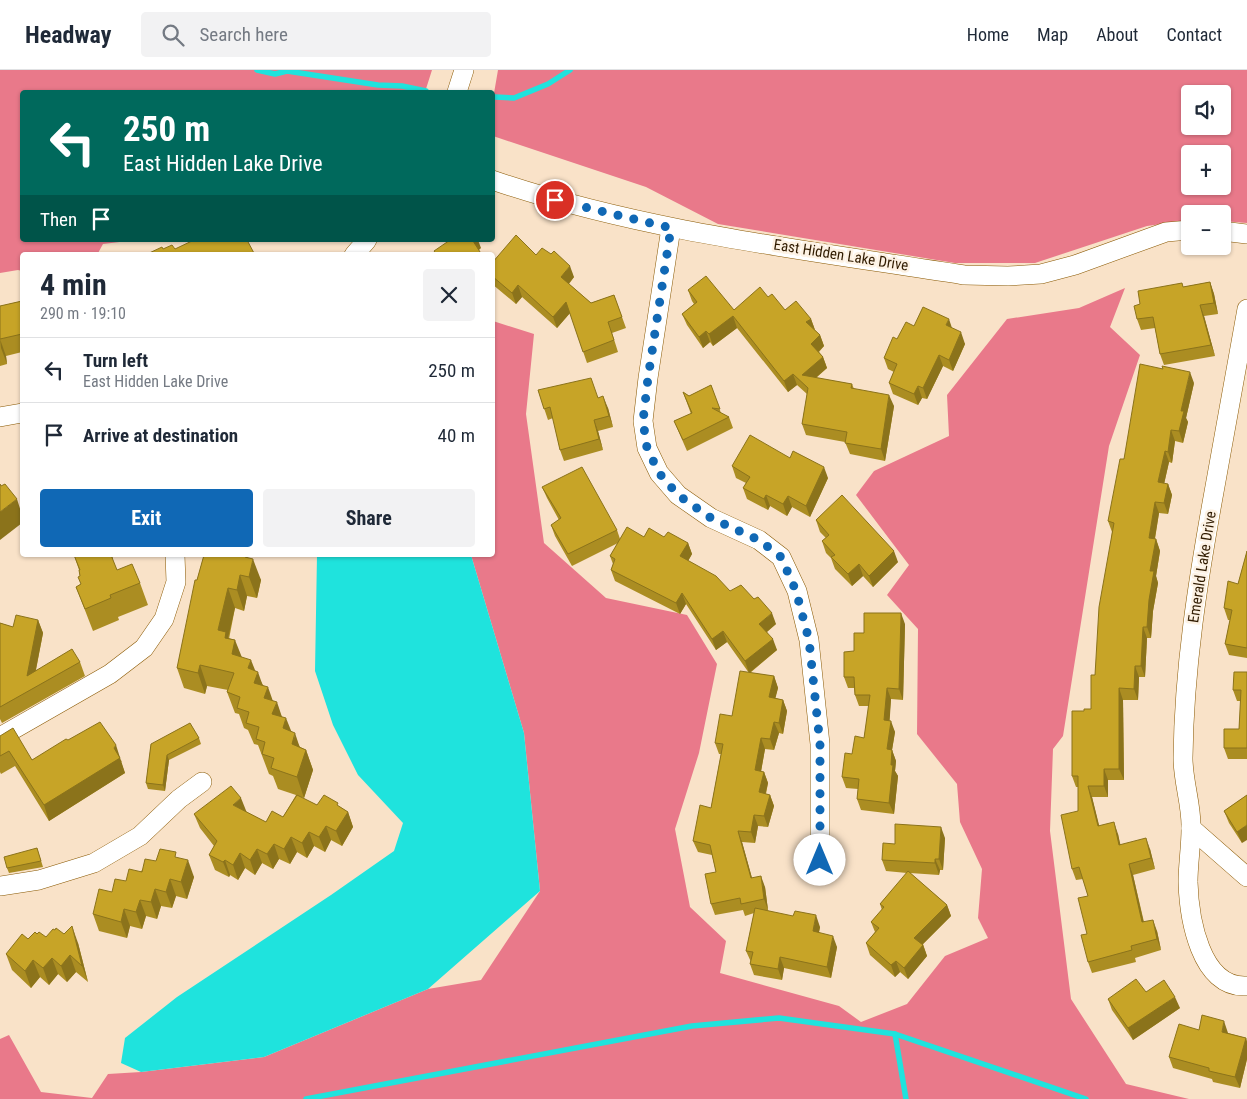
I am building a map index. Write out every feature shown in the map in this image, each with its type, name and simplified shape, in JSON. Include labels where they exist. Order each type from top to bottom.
[{"type":"street","points":[[458,90],[464,70]]},
{"type":"street","name":"East Hidden Lake Drive","points":[[495,181],[541,197],[671,228],[964,275],[1008,276],[1041,274],[1076,265],[1166,232],[1181,231]]},
{"type":"street","points":[[671,228],[643,421],[647,448],[659,473],[678,495],[711,518],[759,540],[781,557],[796,591],[809,640],[820,744],[820,860]]},
{"type":"street","points":[[1231,232],[1247,234]]},
{"type":"street","points":[[357,252],[365,242]]},
{"type":"street","name":"Emerald Lake Drive","points":[[1247,309],[1198,578],[1189,657],[1183,760],[1192,828],[1188,881],[1191,918],[1199,946],[1211,970],[1225,981],[1240,987],[1247,986]]},
{"type":"street","points":[[0,417],[20,413]]},
{"type":"street","points":[[0,737],[110,674],[144,648],[164,619],[176,582],[175,557]]},
{"type":"street","points":[[0,886],[39,880],[94,863],[140,836],[178,799],[202,782]]},
{"type":"street","points":[[1192,828],[1247,877]]},
{"type":"shaded area","points":[[0,70],[432,70],[426,90],[20,90],[20,242],[120,242],[103,244],[99,252],[20,252],[20,270],[0,273]]},
{"type":"shaded area","points":[[498,70],[1247,70],[1247,223],[1231,222],[1231,205],[1181,205],[1181,221],[1147,226],[1035,263],[955,263],[718,224],[646,187],[495,137],[495,90]]},
{"type":"shaded area","points":[[1125,288],[1110,327],[1140,355],[1109,446],[1063,736],[1053,749],[1050,831],[1071,999],[1126,1084],[1189,1099],[0,1099],[0,1039],[9,1035],[41,1092],[92,1098],[108,1074],[141,1072],[264,1057],[428,989],[481,980],[540,891],[524,733],[472,557],[495,557],[495,322],[534,334],[526,414],[544,543],[606,598],[687,615],[717,664],[699,753],[675,829],[690,907],[726,941],[720,973],[839,1006],[861,1022],[907,1004],[945,956],[988,938],[978,918],[982,869],[960,822],[957,784],[917,734],[918,629],[887,595],[909,565],[856,495],[874,471],[949,436],[947,395],[1007,319],[1079,308]]},
{"type":"water","points":[[317,557],[472,557],[524,733],[540,891],[428,989],[264,1057],[141,1072],[121,1063],[125,1038],[177,997],[394,851],[403,823],[358,775],[333,725],[315,671]]},
{"type":"building","points":[[516,235],[536,255],[542,248],[551,254],[554,251],[570,266],[561,277],[591,303],[614,295],[622,317],[608,322],[614,340],[583,352],[566,302],[553,317],[518,285],[512,293],[495,279],[495,260]]},
{"type":"building","points":[[190,242],[248,242],[253,252],[151,252],[172,245],[175,249]]},
{"type":"building","points":[[447,242],[474,242],[480,252],[435,252]]},
{"type":"building","points":[[706,276],[734,310],[760,287],[768,297],[772,294],[785,310],[796,301],[811,319],[806,322],[820,335],[811,344],[823,357],[802,375],[852,384],[851,388],[889,395],[881,449],[845,443],[847,432],[802,424],[808,388],[793,374],[784,381],[733,316],[709,334],[706,331],[699,337],[682,314],[697,302],[688,290]]},
{"type":"building","points":[[1210,282],[1214,303],[1200,305],[1211,345],[1160,354],[1153,317],[1137,319],[1134,306],[1140,304],[1138,291],[1182,283],[1183,287]]},
{"type":"building","points":[[20,301],[20,334],[0,339],[0,306]]},
{"type":"building","points":[[923,307],[949,319],[946,325],[961,332],[949,360],[939,355],[923,388],[918,386],[914,394],[889,383],[897,364],[884,358],[893,337],[897,339],[906,322],[914,326]]},
{"type":"building","points":[[1140,364],[1163,369],[1162,366],[1190,372],[1181,411],[1184,411],[1179,431],[1171,430],[1168,452],[1165,451],[1158,482],[1168,484],[1164,503],[1155,502],[1149,538],[1156,539],[1150,571],[1154,571],[1147,627],[1143,627],[1141,666],[1135,666],[1134,689],[1119,688],[1119,769],[1104,769],[1104,786],[1088,786],[1098,826],[1114,822],[1119,845],[1146,838],[1151,858],[1129,864],[1142,922],[1153,920],[1157,939],[1131,946],[1132,950],[1088,962],[1081,935],[1087,934],[1078,898],[1088,896],[1079,867],[1072,869],[1061,815],[1078,811],[1078,776],[1072,776],[1072,711],[1091,709],[1091,675],[1095,675],[1099,607],[1114,523],[1108,521],[1120,459],[1124,459]]},
{"type":"building","points":[[591,378],[598,398],[603,396],[609,416],[594,420],[599,439],[560,450],[550,407],[544,409],[538,390]]},
{"type":"building","points":[[711,385],[720,409],[712,408],[729,417],[683,440],[674,421],[692,413],[683,392],[689,396]]},
{"type":"building","points":[[750,435],[790,458],[793,451],[824,467],[806,506],[788,496],[783,504],[766,495],[764,499],[743,488],[750,477],[732,466]]},
{"type":"building","points":[[582,467],[617,530],[568,554],[551,525],[561,518],[542,487]]},
{"type":"building","points":[[0,484],[1,486],[5,484],[17,499],[0,512]]},
{"type":"building","points":[[842,495],[894,551],[869,576],[859,564],[848,574],[831,557],[835,555],[822,541],[829,535],[816,520]]},
{"type":"building","points":[[627,527],[644,537],[649,528],[664,537],[668,532],[688,543],[680,556],[716,576],[730,591],[741,585],[754,599],[758,597],[772,613],[759,624],[773,639],[745,661],[723,631],[712,639],[682,593],[676,603],[611,570],[615,559],[610,556]]},
{"type":"building","points":[[1247,551],[1247,648],[1225,644],[1232,610],[1224,608],[1228,581],[1238,584]]},
{"type":"building","points":[[75,557],[112,557],[117,570],[132,564],[140,583],[110,595],[111,598],[85,609],[76,587],[81,584],[78,577],[80,576],[80,570]]},
{"type":"building","points":[[203,557],[245,557],[253,559],[249,577],[240,575],[237,590],[228,588],[218,630],[226,632],[225,638],[235,640],[232,654],[251,660],[248,668],[258,672],[254,683],[268,687],[264,698],[277,702],[272,714],[286,718],[283,728],[295,733],[292,744],[306,750],[297,777],[271,768],[274,758],[262,754],[265,742],[256,739],[259,727],[246,723],[249,712],[237,708],[240,697],[227,692],[234,673],[200,665],[198,673],[177,668],[195,580],[197,580]]},
{"type":"building","points":[[864,613],[901,613],[899,689],[887,688],[884,720],[891,721],[887,749],[892,750],[891,765],[893,765],[889,803],[857,799],[859,779],[842,777],[845,753],[852,754],[855,736],[864,738],[870,695],[855,695],[854,677],[844,677],[844,652],[854,651],[854,633],[864,633]]},
{"type":"building","points":[[16,615],[38,620],[27,676],[72,649],[80,662],[0,707],[0,623],[13,627]]},
{"type":"building","points":[[740,671],[774,676],[769,697],[783,700],[779,723],[774,722],[770,739],[761,738],[755,770],[764,772],[759,792],[770,795],[764,816],[754,815],[751,832],[738,831],[751,878],[761,876],[764,899],[741,904],[740,898],[711,904],[705,874],[716,872],[710,845],[693,841],[700,805],[711,808],[723,744],[715,743],[720,714],[732,716]]},
{"type":"building","points":[[1234,672],[1247,672],[1247,748],[1224,748],[1224,729],[1239,729],[1241,690],[1233,690]]},
{"type":"building","points":[[100,722],[116,745],[114,748],[120,758],[44,805],[9,751],[0,756],[0,736],[13,728],[32,760],[66,739],[68,740]]},
{"type":"building","points":[[190,723],[199,738],[167,755],[163,785],[146,783],[151,744]]},
{"type":"building","points":[[231,786],[241,798],[233,805],[266,822],[272,811],[283,817],[297,795],[317,805],[324,795],[338,803],[337,805],[348,812],[336,831],[326,826],[319,837],[309,832],[302,843],[291,837],[284,849],[274,844],[267,854],[257,849],[250,860],[240,853],[233,865],[225,860],[223,862],[209,855],[217,841],[194,814]]},
{"type":"building","points":[[1247,795],[1247,825],[1237,832],[1224,811]]},
{"type":"building","points":[[895,824],[941,827],[939,859],[935,859],[935,863],[882,860],[883,843],[895,844]]},
{"type":"building","points":[[37,848],[41,861],[7,868],[4,857]]},
{"type":"building","points":[[160,849],[176,852],[175,857],[188,860],[181,882],[170,879],[166,892],[155,889],[151,902],[140,900],[136,912],[124,909],[121,922],[93,914],[99,889],[112,892],[115,879],[126,881],[129,869],[142,872],[145,859],[156,861]]},
{"type":"building","points":[[908,871],[947,905],[914,938],[923,945],[904,968],[896,961],[891,965],[866,943],[879,928],[871,922],[884,907],[880,904]]},
{"type":"building","points":[[755,908],[793,916],[795,911],[816,915],[813,931],[833,936],[827,967],[780,957],[778,969],[750,964],[753,952],[746,951]]},
{"type":"building","points":[[72,926],[82,966],[70,955],[61,966],[52,958],[43,968],[33,960],[25,971],[6,954],[22,934],[28,939],[35,932],[37,934],[39,932],[46,937],[53,929],[55,930],[56,928],[64,934]]},
{"type":"building","points":[[1136,979],[1146,992],[1164,980],[1175,997],[1128,1028],[1108,999]]},
{"type":"building","points":[[1202,1015],[1224,1021],[1222,1032],[1246,1038],[1235,1077],[1209,1071],[1209,1068],[1169,1057],[1179,1024],[1199,1030]]},
{"type":"waterway","points":[[257,70],[275,74],[287,71],[421,90]]},
{"type":"waterway","points":[[495,97],[514,98],[548,84],[570,70]]},
{"type":"waterway","points":[[306,1099],[692,1026],[779,1018],[895,1034],[1086,1099]]},
{"type":"waterway","points":[[895,1034],[906,1099]]},
{"type":"route","points":[[555,200],[671,228],[643,421],[647,448],[659,473],[678,495],[711,518],[759,540],[781,557],[796,591],[809,640],[820,744],[820,860]]}]
